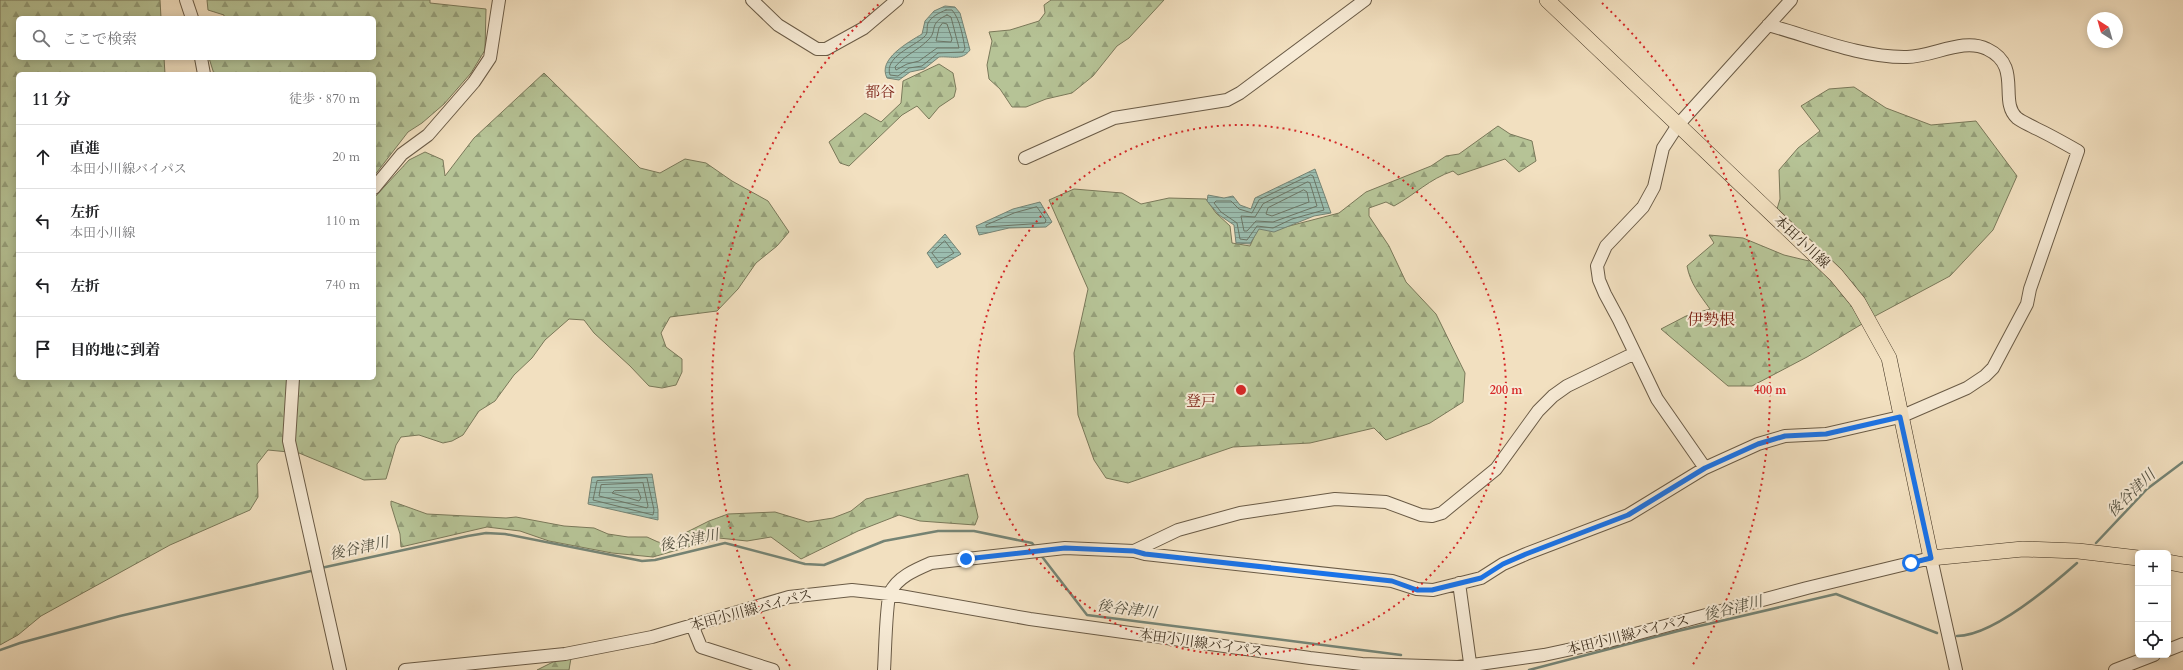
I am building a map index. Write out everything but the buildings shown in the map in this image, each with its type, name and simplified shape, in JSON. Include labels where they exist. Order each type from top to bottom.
[{"type":"main road","name":"本田小川線","points":[[1547,0],[1836,275],[1858,302],[1889,358],[1900,417],[1931,558]]},
{"type":"main road","name":"本田小川線バイパス","points":[[1931,558],[2023,549],[2078,551],[2135,558]]},
{"type":"main road","points":[[2171,563],[2183,565]]},
{"type":"street","points":[[186,0],[191,16]]},
{"type":"street","points":[[376,186],[402,154],[428,135],[474,82],[490,58],[499,0]]},
{"type":"street","points":[[752,0],[778,25],[817,49],[831,46],[864,28],[897,0]]},
{"type":"street","points":[[1705,468],[1657,399],[1605,294],[1599,280],[1598,266],[1606,246],[1643,207],[1654,187],[1663,148],[1678,125],[1791,0]]},
{"type":"street","points":[[1025,158],[1114,118],[1227,100],[1240,93],[1363,1]]},
{"type":"street","points":[[884,670],[890,594],[897,583],[914,571],[932,563],[1065,548],[1134,551],[1152,555],[1392,581],[1417,590],[1432,590],[1481,578],[1503,564],[1526,554],[1628,515],[1705,468],[1746,449],[1785,436],[1826,434],[1900,417],[1967,388],[1985,376],[1993,368],[2027,304],[2030,289],[2078,151],[2016,118],[2009,104],[2007,69],[2001,60],[1986,48],[1968,44],[1926,56],[1888,56],[1865,52],[1768,25]]},
{"type":"street","points":[[201,60],[204,72]]},
{"type":"street","points":[[1134,551],[1178,530],[1233,515],[1273,507],[1328,500],[1386,502],[1421,515],[1432,516],[1442,513],[1496,469],[1538,411],[1553,396],[1567,386],[1635,353]]},
{"type":"street","points":[[293,380],[289,441],[340,670]]},
{"type":"street","points":[[1931,558],[1956,670]]},
{"type":"street","name":"本田小川線バイパス","points":[[405,670],[427,666],[507,661],[565,654],[652,637],[796,596],[852,590],[890,594],[1030,619],[1310,658],[1362,664],[1471,668],[1544,655],[1609,641],[1807,588],[1931,558]]},
{"type":"street","points":[[1459,583],[1471,668]]},
{"type":"street","points":[[692,625],[701,647],[773,670]]},
{"type":"street","points":[[2171,649],[2183,644]]},
{"type":"street","points":[[2115,670],[2146,658]]},
{"type":"green space","points":[[0,0],[160,0],[161,16],[16,16],[16,60],[164,60],[165,72],[16,72],[16,380],[376,380],[376,196],[409,160],[425,152],[443,160],[445,176],[474,138],[544,73],[640,168],[660,173],[685,159],[706,163],[732,181],[768,201],[789,232],[777,246],[756,263],[738,289],[717,311],[670,317],[661,333],[666,347],[682,359],[682,372],[676,385],[662,388],[649,386],[630,366],[594,333],[584,320],[569,319],[545,340],[532,358],[514,375],[495,401],[479,411],[463,435],[452,441],[443,443],[419,435],[401,437],[396,445],[386,479],[364,480],[299,453],[268,450],[257,464],[258,497],[250,510],[170,545],[41,616],[18,635],[0,645]]},
{"type":"green space","points":[[207,0],[430,0],[430,3],[486,9],[485,50],[471,73],[444,104],[422,123],[408,132],[376,173],[376,72],[213,72],[210,60],[376,60],[376,16],[224,16],[208,10]]},
{"type":"green space","points":[[1051,0],[1164,0],[1129,38],[1117,46],[1093,76],[1072,93],[1046,99],[1026,107],[1012,107],[1000,89],[989,79],[987,65],[992,41],[989,32],[1010,30],[1039,21],[1045,13],[1044,5]]},
{"type":"green space","points":[[939,64],[953,73],[956,89],[954,97],[939,107],[929,119],[917,106],[902,115],[849,166],[840,163],[829,142],[865,113],[881,122],[901,103],[903,81]]},
{"type":"green space","points":[[1854,87],[1886,108],[1931,125],[1976,121],[2017,176],[1993,230],[1950,276],[1877,315],[1807,357],[1752,386],[1728,386],[1661,329],[1686,316],[1710,309],[1693,283],[1687,266],[1714,243],[1709,235],[1743,238],[1784,255],[1809,261],[1817,248],[1777,209],[1780,199],[1779,170],[1798,148],[1820,131],[1801,106],[1829,89]]},
{"type":"green space","points":[[1498,126],[1510,134],[1532,141],[1536,161],[1519,172],[1505,159],[1458,175],[1453,171],[1430,182],[1394,206],[1386,202],[1369,208],[1369,216],[1389,246],[1406,282],[1436,314],[1465,373],[1463,402],[1430,423],[1386,440],[1374,428],[1310,443],[1233,447],[1128,483],[1106,478],[1094,460],[1078,415],[1074,353],[1088,289],[1049,200],[1074,189],[1122,193],[1141,204],[1169,198],[1206,199],[1216,213],[1230,226],[1232,243],[1250,246],[1258,228],[1274,230],[1339,213],[1366,192],[1431,166],[1446,156],[1459,154]]},
{"type":"green space","points":[[968,474],[978,517],[975,525],[920,521],[899,515],[858,531],[801,559],[771,537],[747,541],[719,538],[653,557],[612,553],[549,541],[520,531],[487,527],[401,547],[400,534],[391,505],[391,501],[427,514],[506,518],[516,517],[564,526],[594,528],[608,534],[628,537],[647,537],[658,542],[667,543],[678,539],[685,533],[709,521],[728,514],[775,512],[808,522],[833,518],[851,511],[866,499]]},
{"type":"green space","points":[[563,657],[571,658],[569,670],[537,670]]},
{"type":"water","points":[[945,6],[955,7],[960,13],[970,50],[964,56],[960,57],[939,57],[924,69],[910,72],[899,80],[887,78],[885,71],[886,64],[890,58],[903,46],[922,34],[925,21],[934,11]]},
{"type":"water","points":[[1315,169],[1331,213],[1314,216],[1274,232],[1259,229],[1250,244],[1236,243],[1234,225],[1219,215],[1207,201],[1208,195],[1224,198],[1233,196],[1240,205],[1251,209],[1255,198]]},
{"type":"water","points":[[1040,202],[1052,222],[1046,227],[1009,228],[979,235],[976,226],[1013,209]]},
{"type":"water","points":[[945,234],[961,254],[937,268],[927,253]]},
{"type":"water","points":[[652,474],[658,510],[658,520],[588,504],[592,477]]},
{"type":"waterway","name":"後谷津川","points":[[2096,543],[2147,489],[2183,462]]},
{"type":"waterway","name":"後谷津川","points":[[321,568],[486,533],[505,534],[642,561],[655,560],[725,543],[805,564],[824,565],[884,541],[938,531],[974,531],[1032,543],[1035,547]]},
{"type":"waterway","name":"後谷津川","points":[[1040,554],[1087,615],[1401,655]]},
{"type":"waterway","name":"後谷津川","points":[[1957,636],[1971,634],[1987,628],[2003,619],[2037,596],[2077,563]]},
{"type":"waterway","name":"後谷津川","points":[[0,650],[20,643],[120,616],[315,570]]},
{"type":"waterway","name":"後谷津川","points":[[1529,670],[1678,631],[1836,594],[1937,633]]},
{"type":"district","name":"都谷","points":[[880,92]]},
{"type":"district","name":"伊勢根","points":[[1711,320]]},
{"type":"district","name":"登戸","points":[[1201,401]]},
{"type":"route","points":[[966,559],[1065,548],[1126,552],[1134,551],[1145,554],[1392,581],[1407,585],[1417,590],[1432,590],[1481,578],[1503,564],[1526,554],[1628,515],[1648,505],[1705,468],[1758,444],[1785,436],[1826,434],[1900,417],[1931,558],[1911,563]]}]
